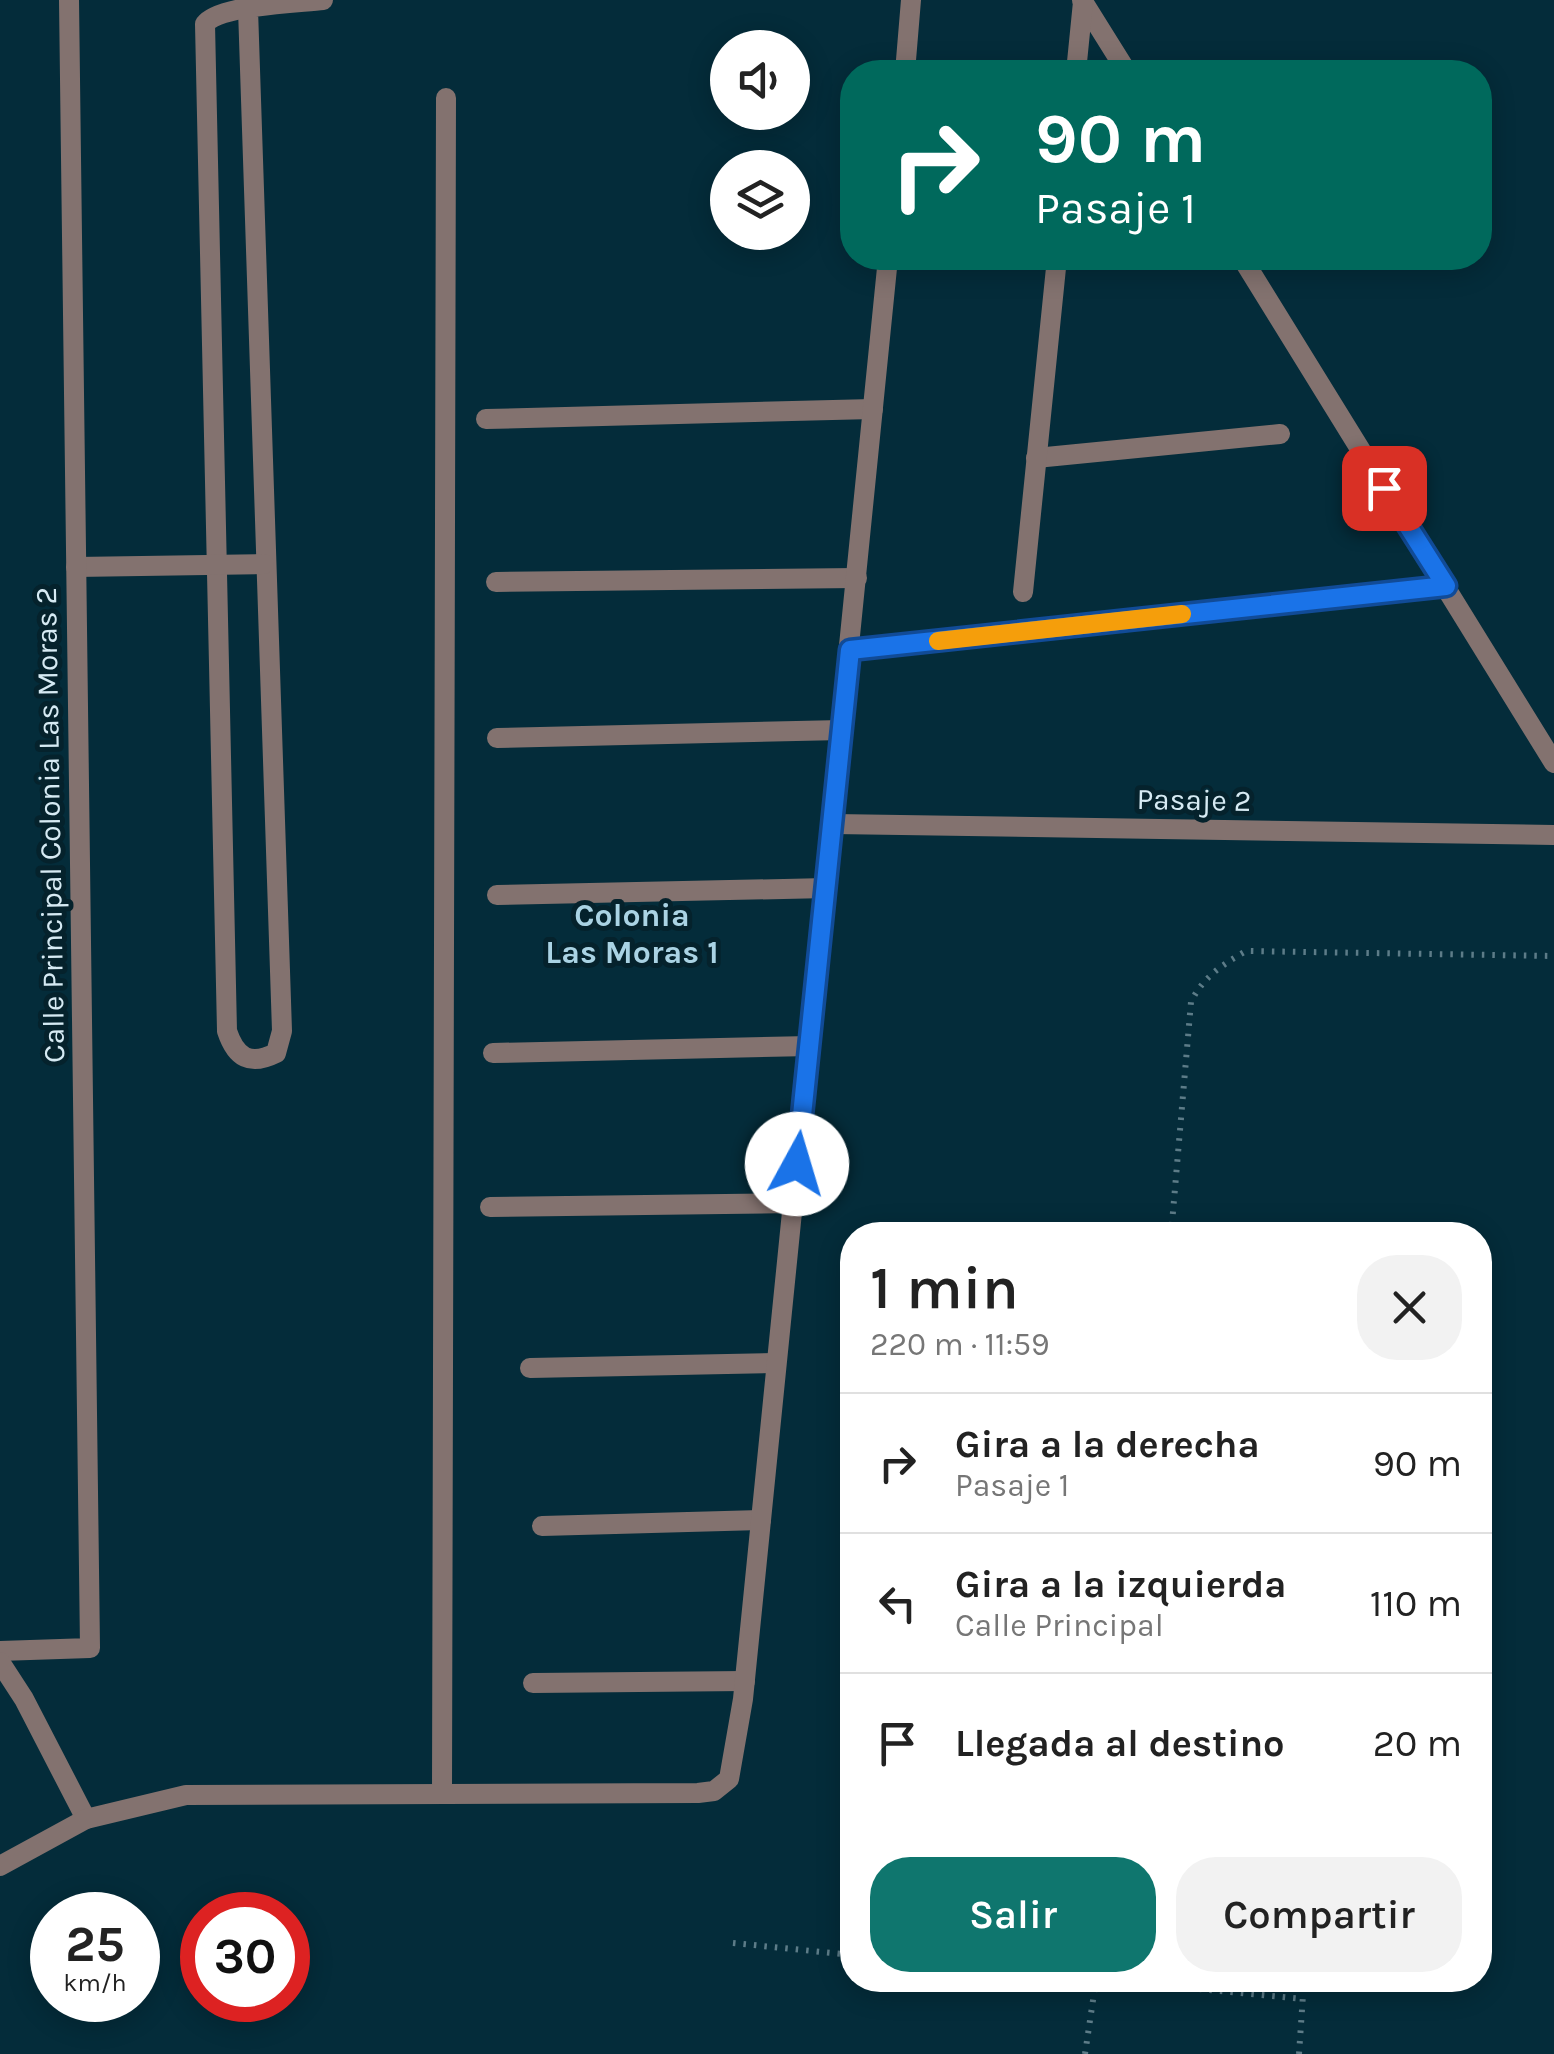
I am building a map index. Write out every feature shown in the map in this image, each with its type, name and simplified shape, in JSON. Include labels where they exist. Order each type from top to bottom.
[{"type":"street","name":"Calle Principal Colonia Las Moras 2","points":[[0,1651],[90,1648],[69,0]]},
{"type":"street","points":[[248,9],[282,1031],[276,1053],[248,1061],[238,1054],[227,1031],[204,24],[210,16],[248,9],[323,0]]},
{"type":"street","points":[[906,60],[911,0]]},
{"type":"street","points":[[1077,60],[1082,1]]},
{"type":"street","points":[[1082,1],[1119,60]]},
{"type":"street","points":[[442,1792],[446,98]]},
{"type":"street","points":[[0,1866],[86,1819],[186,1795],[714,1791],[729,1779],[745,1681],[887,270]]},
{"type":"street","points":[[1023,592],[1056,270]]},
{"type":"street","points":[[1249,270],[1554,763]]},
{"type":"street","points":[[486,419],[873,409]]},
{"type":"street","points":[[1036,458],[1280,434]]},
{"type":"street","points":[[76,568],[264,564]]},
{"type":"street","points":[[496,582],[857,578]]},
{"type":"street","points":[[850,650],[1446,586]]},
{"type":"street","points":[[497,738],[842,730]]},
{"type":"street","name":"Pasaje 2","points":[[834,824],[1554,836]]},
{"type":"street","points":[[497,896],[827,888]]},
{"type":"street","points":[[493,1053],[810,1046]]},
{"type":"street","points":[[490,1207],[793,1202]]},
{"type":"street","points":[[530,1368],[776,1363]]},
{"type":"street","points":[[542,1526],[761,1520]]},
{"type":"street","points":[[0,1662],[24,1699],[86,1819]]},
{"type":"street","points":[[533,1683],[745,1681]]},
{"type":"path","points":[[1172,1222],[1191,1002],[1199,985],[1219,966],[1246,951],[1554,956]]},
{"type":"path","points":[[733,1944],[840,1954]]},
{"type":"path","points":[[1086,2054],[1094,1992]]},
{"type":"path","points":[[1230,1992],[1303,1999]]},
{"type":"path","points":[[1298,2054],[1303,1992]]},
{"type":"slow traffic","points":[[938,641],[1182,614]]},
{"type":"district","name":"Colonia Las Moras 1","points":[[632,934]]},
{"type":"route","points":[[797,1164],[850,650],[1446,586],[1384,488]]}]
